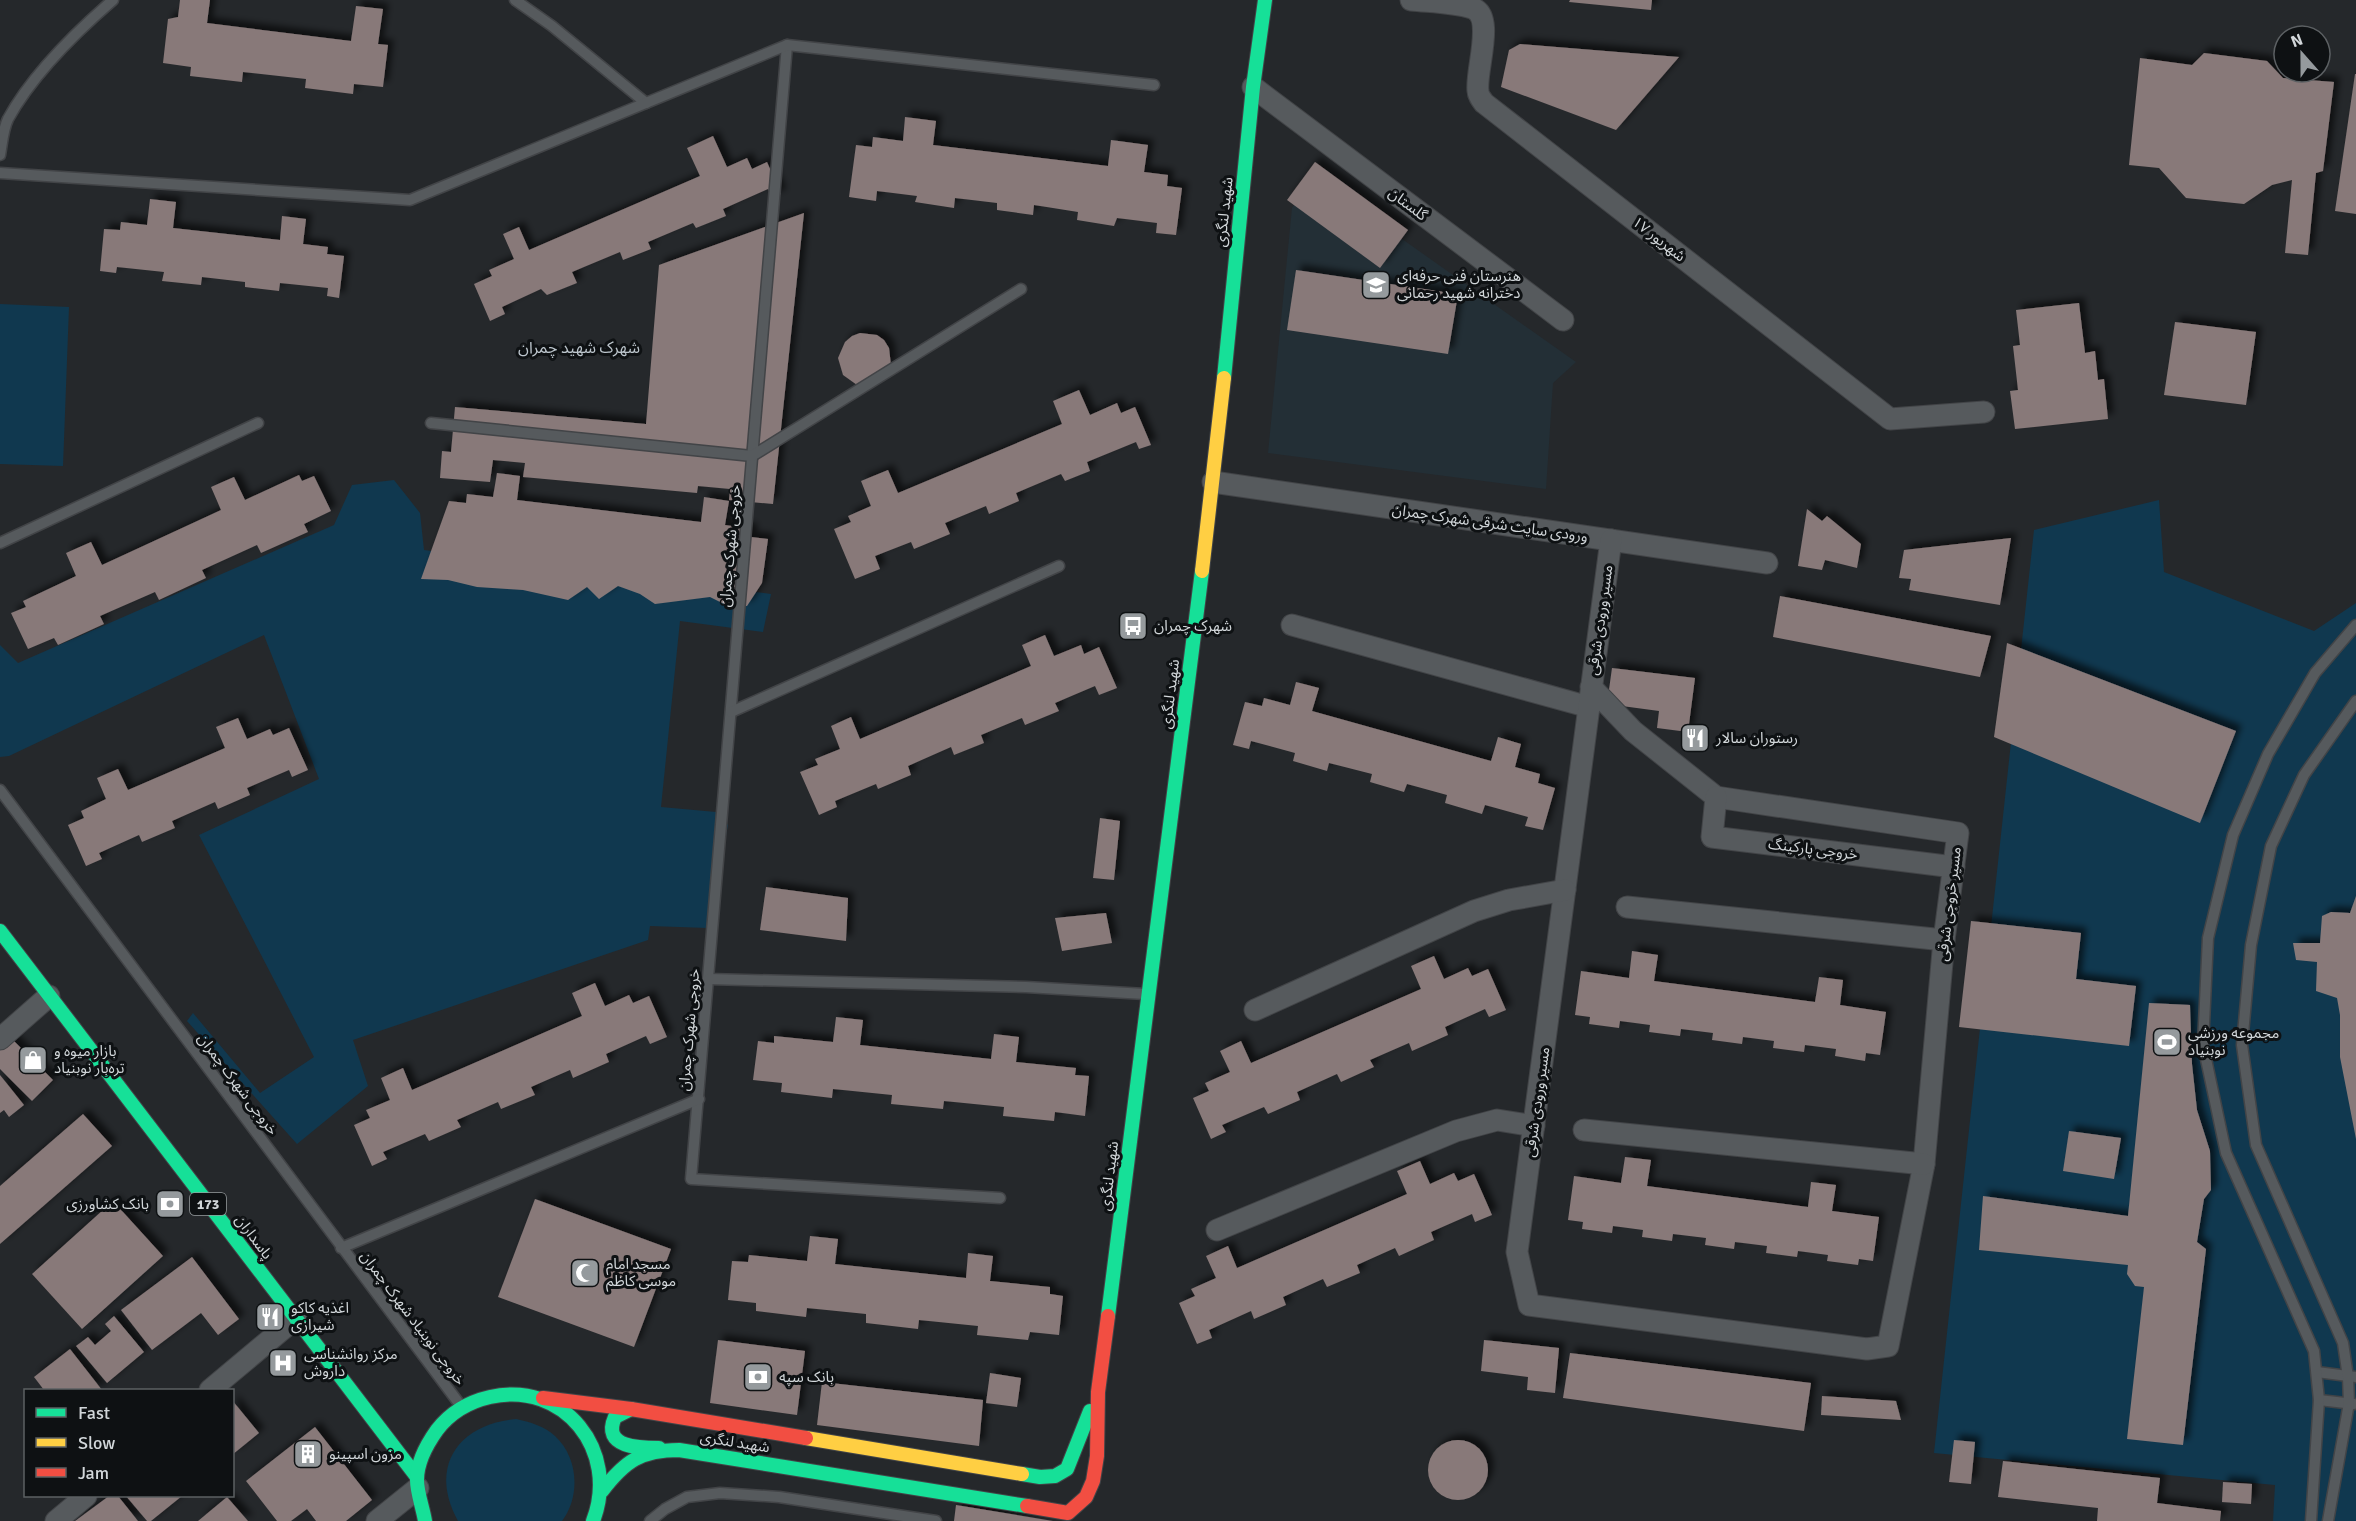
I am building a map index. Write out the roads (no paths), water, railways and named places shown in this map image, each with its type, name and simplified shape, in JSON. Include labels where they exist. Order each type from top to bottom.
[{"type":"main road","name":"شهید لنگری","points":[[602,1491],[620,1467],[630,1460],[662,1449],[679,1450],[1070,1517],[1082,1504],[1091,1489],[1095,1470],[1098,1392],[1213,482],[1253,87],[1265,0]]},
{"type":"main road","name":"پاسداران","points":[[0,931],[296,1318],[417,1482]]},
{"type":"main road","name":"شهید لنگری","points":[[417,1482],[424,1449],[439,1424],[461,1406],[487,1395],[515,1392],[1040,1477],[1055,1476],[1067,1469],[1098,1392]]},
{"type":"main road","points":[[543,1398],[568,1413],[587,1435],[599,1462],[602,1491],[599,1514],[593,1521]]},
{"type":"main road","points":[[631,1409],[618,1414],[612,1421],[615,1439],[635,1447],[662,1449]]},
{"type":"main road","points":[[417,1482],[419,1504],[425,1521]]},
{"type":"street","name":"۱۷ شهریور","points":[[1411,0],[1474,8],[1482,16],[1485,26],[1478,80],[1478,93],[1484,103],[1890,419],[1984,412]]},
{"type":"street","name":"گلستان","points":[[1253,87],[1563,320]]},
{"type":"street","name":"ورودی سایت شرقی شهرک چمران","points":[[1213,482],[1767,563]]},
{"type":"street","name":"مسیر ورودی شرقی","points":[[1611,540],[1517,1252],[1529,1305],[1867,1349],[1888,1346]]},
{"type":"street","points":[[1292,625],[1590,697],[1716,797]]},
{"type":"street","name":"مسیر خروجی شرقی","points":[[1716,797],[1958,833],[1944,940],[1924,1164],[1888,1346]]},
{"type":"street","name":"خروجی پارکینگ","points":[[1716,797],[1712,837],[1954,867]]},
{"type":"street","points":[[1255,1010],[1474,911],[1509,900],[1565,890]]},
{"type":"street","points":[[1627,907],[1944,940]]},
{"type":"street","points":[[0,1039],[49,996]]},
{"type":"street","points":[[1217,1230],[1456,1131],[1497,1120],[1534,1126]]},
{"type":"street","points":[[1584,1130],[1924,1164]]},
{"type":"street","points":[[211,1389],[296,1318]]},
{"type":"street","points":[[377,1521],[417,1482]]},
{"type":"street","points":[[56,1521],[85,1497]]},
{"type":"lane","points":[[0,155],[7,121],[39,75],[91,19],[113,0]]},
{"type":"lane","points":[[515,0],[552,26],[646,103]]},
{"type":"lane","points":[[0,173],[410,200],[787,45],[1154,85]]},
{"type":"lane","name":"خروجی شهرک چمران","points":[[0,790],[341,1248],[699,1099],[787,45]]},
{"type":"lane","points":[[431,423],[753,456],[1021,289]]},
{"type":"lane","points":[[0,543],[258,423]]},
{"type":"lane","points":[[731,712],[1059,566]]},
{"type":"lane","points":[[2311,1521],[2319,1400],[2314,1352],[2226,1153],[2203,1045],[2208,938],[2233,835],[2268,754],[2314,673],[2356,625]]},
{"type":"lane","points":[[2328,1521],[2353,1404],[2352,1377],[2343,1343],[2256,1145],[2242,1045],[2251,945],[2271,846],[2304,775],[2356,701]]},
{"type":"lane","points":[[709,979],[1026,987],[1148,994]]},
{"type":"lane","points":[[699,1099],[691,1179],[1000,1198]]},
{"type":"lane","name":"خروجی نوبنیاد شهرک چمران","points":[[341,1248],[461,1406]]},
{"type":"lane","points":[[2317,1372],[2352,1377]]},
{"type":"lane","points":[[2319,1400],[2353,1404]]},
{"type":"lane","points":[[650,1521],[687,1497],[720,1493],[779,1497],[936,1521]]},
{"type":"place","name":"هنرستان فنی حرفه‌ای دخترانه شهید رحمانی","points":[[1376,285]]},
{"type":"place","name":"شهرک چمران","points":[[1133,626]]},
{"type":"place","name":"رستوران سالار","points":[[1695,738]]},
{"type":"place","name":"مجموعه ورزشی نوبنیاد","points":[[2167,1042]]},
{"type":"place","name":"بازار میوه و تره‌بار نوبنیاد","points":[[33,1060]]},
{"type":"place","name":"بانک کشاورزی","points":[[170,1204]]},
{"type":"place","name":"مسجد امام موسی کاظم","points":[[585,1273]]},
{"type":"place","name":"اغذیه کاکو شیرازی","points":[[270,1317]]},
{"type":"place","name":"مرکز روانشناسی داروش","points":[[283,1363]]},
{"type":"place","name":"بانک سپه","points":[[758,1377]]},
{"type":"place","name":"مزون اسپینو","points":[[308,1454]]},
{"type":"district","name":"شهرک شهید چمران","points":[[579,348]]}]
